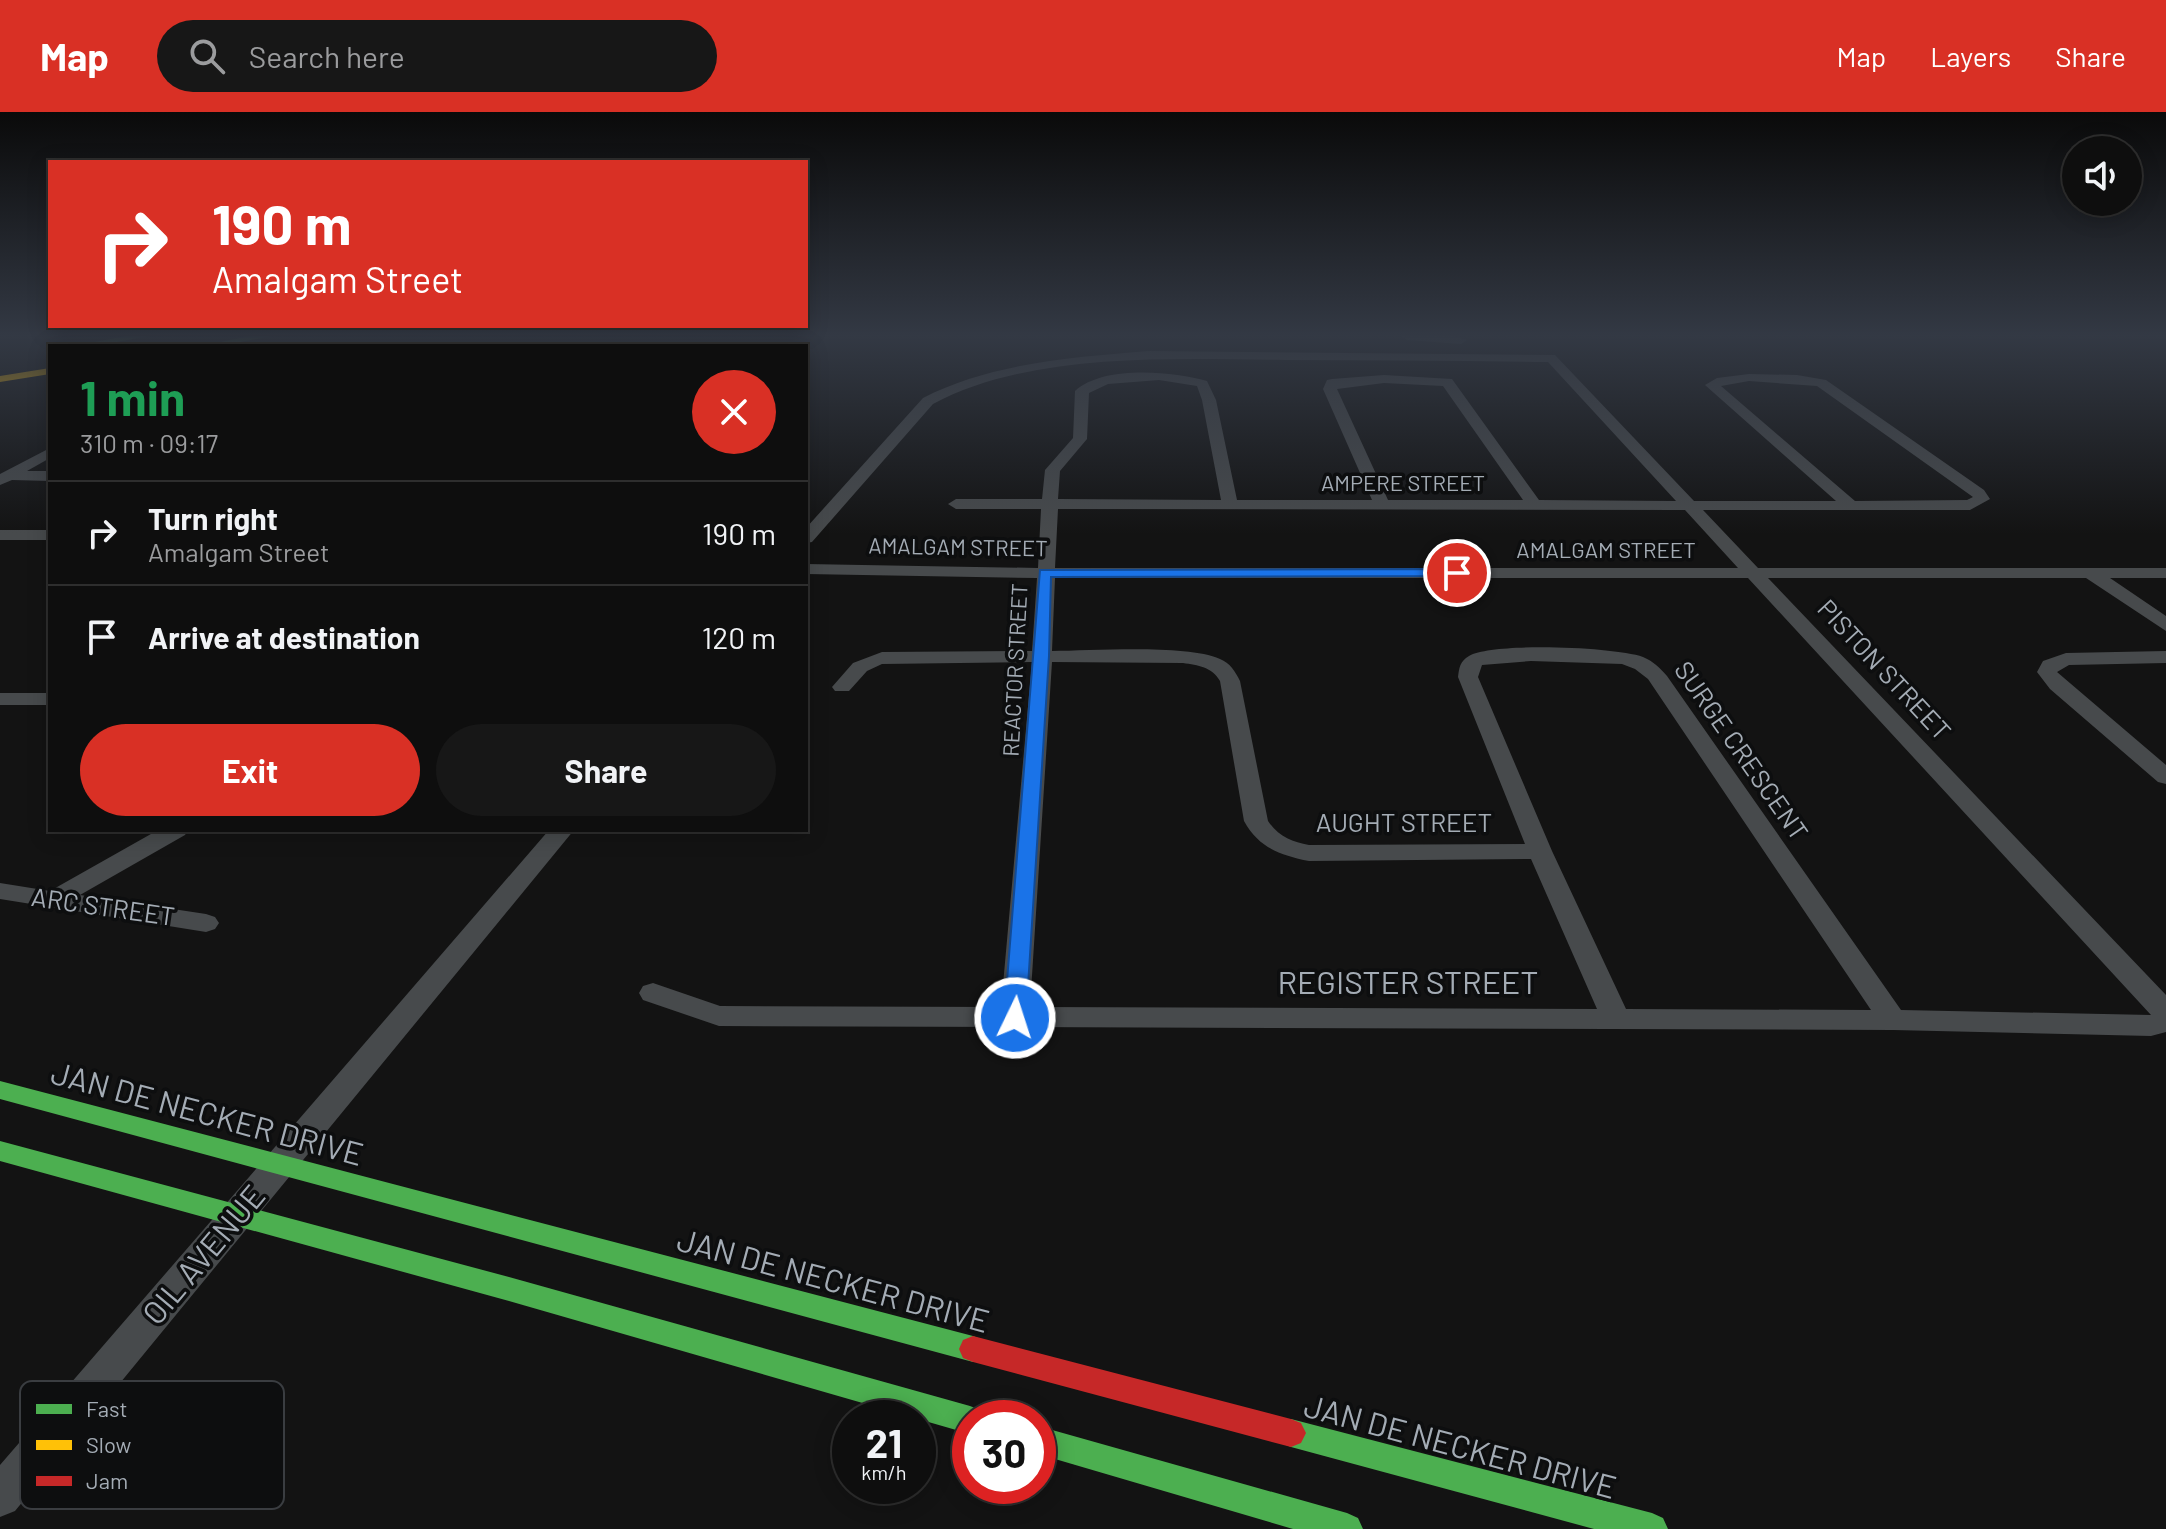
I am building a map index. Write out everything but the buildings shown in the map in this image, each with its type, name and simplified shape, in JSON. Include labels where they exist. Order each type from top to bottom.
[{"type":"main road","name":"JAN DE NECKER DRIVE","points":[[0,1090],[1652,1529]]},
{"type":"main road","points":[[0,1151],[952,1415]]},
{"type":"main road","points":[[1056,1445],[1347,1529]]},
{"type":"street","points":[[808,536],[927,402]]},
{"type":"street","name":"REACTOR STREET","points":[[1015,1018],[1042,656],[1049,504],[1053,470],[1080,439],[1082,402]]},
{"type":"street","name":"REACTOR STREET","points":[[1208,402],[1230,505]]},
{"type":"street","points":[[1336,402],[1382,505]]},
{"type":"street","points":[[1461,402],[1534,505]]},
{"type":"street","name":"PISTON STREET","points":[[1593,402],[2166,1013]]},
{"type":"street","name":"AMPERE STREET","points":[[1732,402],[1851,506]]},
{"type":"street","name":"AMPERE STREET","points":[[956,504],[1851,506],[1970,505],[1982,499],[1978,493],[1848,402]]},
{"type":"street","points":[[4,478],[48,453]]},
{"type":"street","points":[[4,478],[48,476]]},
{"type":"street","points":[[0,535],[48,535]]},
{"type":"street","name":"AMALGAM STREET","points":[[808,569],[1044,573],[2166,573]]},
{"type":"street","points":[[2093,575],[2166,625]]},
{"type":"street","name":"SURGE CRESCENT","points":[[1617,1020],[1540,851],[1468,677],[1469,666],[1482,658],[1608,656],[1642,664],[1660,680],[1893,1020]]},
{"type":"street","name":"AUGHT STREET","points":[[842,687],[854,670],[867,662],[885,658],[1183,657],[1214,663],[1224,669],[1230,681],[1256,821],[1265,835],[1286,847],[1328,853],[1540,851]]},
{"type":"street","points":[[2166,657],[2066,659],[2050,665],[2047,672],[2057,685],[2166,777]]},
{"type":"street","points":[[0,699],[48,699]]},
{"type":"street","points":[[51,901],[172,832]]},
{"type":"street","name":"OIL AVENUE","points":[[98,1381],[560,832]]},
{"type":"street","name":"ARC STREET","points":[[0,891],[206,923]]},
{"type":"street","name":"REGISTER STREET","points":[[653,993],[719,1016],[1893,1020],[2151,1026],[2166,1022]]},
{"type":"street","name":"OIL AVENUE","points":[[0,1496],[20,1472]]},
{"type":"traffic: fast","points":[[0,1090],[973,1349]]},
{"type":"traffic: fast","points":[[0,1151],[509,1289],[952,1415]]},
{"type":"traffic: fast","points":[[1291,1433],[1652,1529]]},
{"type":"traffic: fast","points":[[1056,1445],[1347,1529]]},
{"type":"traffic: jam","points":[[973,1349],[1291,1433]]},
{"type":"route","points":[[1015,1018],[1042,656],[1044,573],[1457,573]]}]
